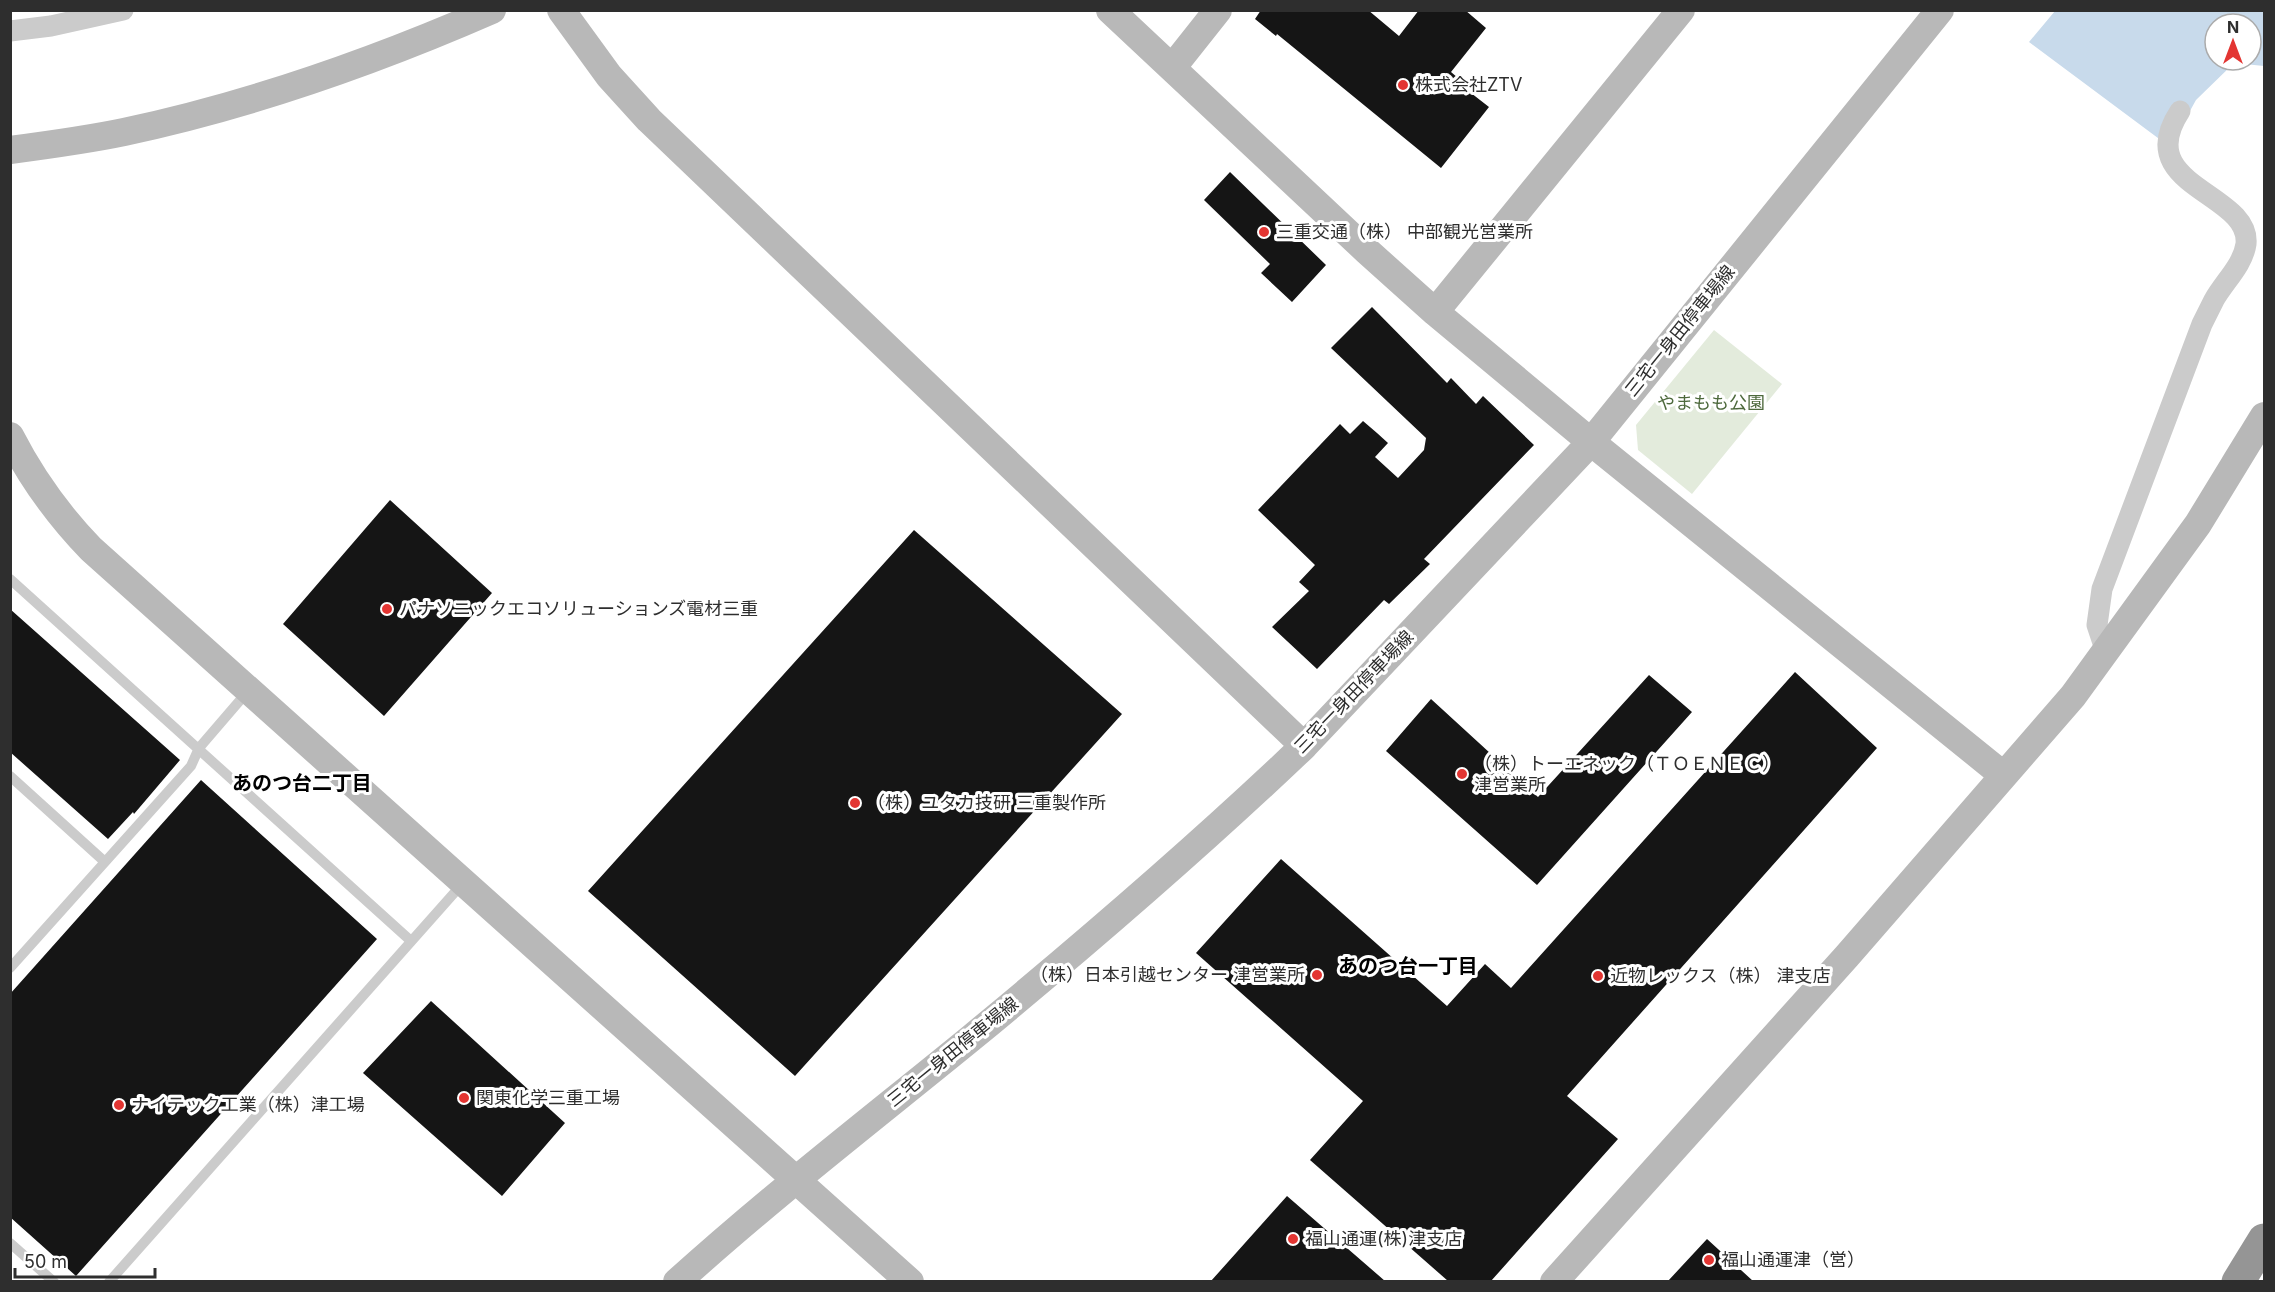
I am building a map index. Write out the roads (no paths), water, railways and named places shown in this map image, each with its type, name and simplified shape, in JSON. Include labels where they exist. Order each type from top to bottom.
[{"type":"highway","points":[[2238,1281],[2265,1240]]},
{"type":"street","points":[[10,31],[51,26],[123,10]]},
{"type":"street","points":[[10,150],[123,132],[261,98],[413,44],[492,10]]},
{"type":"street","points":[[561,10],[609,76],[649,120],[1304,746]]},
{"type":"street","points":[[1110,10],[1366,251],[1435,312],[1591,442],[2003,775]]},
{"type":"street","points":[[1172,68],[1218,10]]},
{"type":"street","points":[[1435,312],[1681,10]]},
{"type":"street","name":"三宅一身田停車場線","points":[[676,1281],[796,1179],[1058,965],[1261,787],[1304,746],[1591,442],[1940,10]]},
{"type":"street","points":[[2106,652],[2097,625],[2102,588],[2202,324],[2240,261],[2246,246],[2246,230],[2236,217],[2187,180],[2174,167],[2168,139],[2172,123],[2180,111]]},
{"type":"street","points":[[1554,1281],[1846,956],[2065,705],[2198,524],[2265,416]]},
{"type":"street","points":[[12,440],[30,473],[74,531],[463,883],[910,1281]]},
{"type":"lane","points":[[10,579],[411,941]]},
{"type":"lane","points":[[10,968],[190,766],[199,748],[249,691]]},
{"type":"lane","points":[[10,776],[105,862]]},
{"type":"lane","points":[[109,1281],[463,883]]},
{"type":"lane","points":[[10,1243],[54,1281]]},
{"type":"water","points":[[2055,11],[2264,11],[2264,66],[2263,12],[2203,12],[2203,72],[2225,72],[2196,100],[2170,147],[2029,42]]},
{"type":"place","name":"株式会社ZTV","points":[[1403,85]]},
{"type":"place","name":"三重交通（株） 中部観光営業所","points":[[1264,232]]},
{"type":"place","name":"パナソニックエコソリューションズ電材三重","points":[[387,609]]},
{"type":"place","name":"（株）トーエネック（ＴＯＥＮＥＣ） 津営業所","points":[[1462,774]]},
{"type":"place","name":"（株）ユタカ技研 三重製作所","points":[[855,803]]},
{"type":"place","name":"（株）日本引越センター 津営業所","points":[[1317,975]]},
{"type":"place","name":"近物レックス（株） 津支店","points":[[1598,976]]},
{"type":"place","name":"関東化学三重工場","points":[[464,1098]]},
{"type":"place","name":"ナイテック工業（株）津工場","points":[[119,1105]]},
{"type":"place","name":"福山通運(株)津支店","points":[[1293,1239]]},
{"type":"place","name":"福山通運津（営）","points":[[1709,1260]]},
{"type":"district","name":"あのつ台二丁目","points":[[302,783]]},
{"type":"district","name":"あのつ台一丁目","points":[[1408,966]]},
{"type":"park label","name":"やまもも公園","points":[[1711,403]]}]
